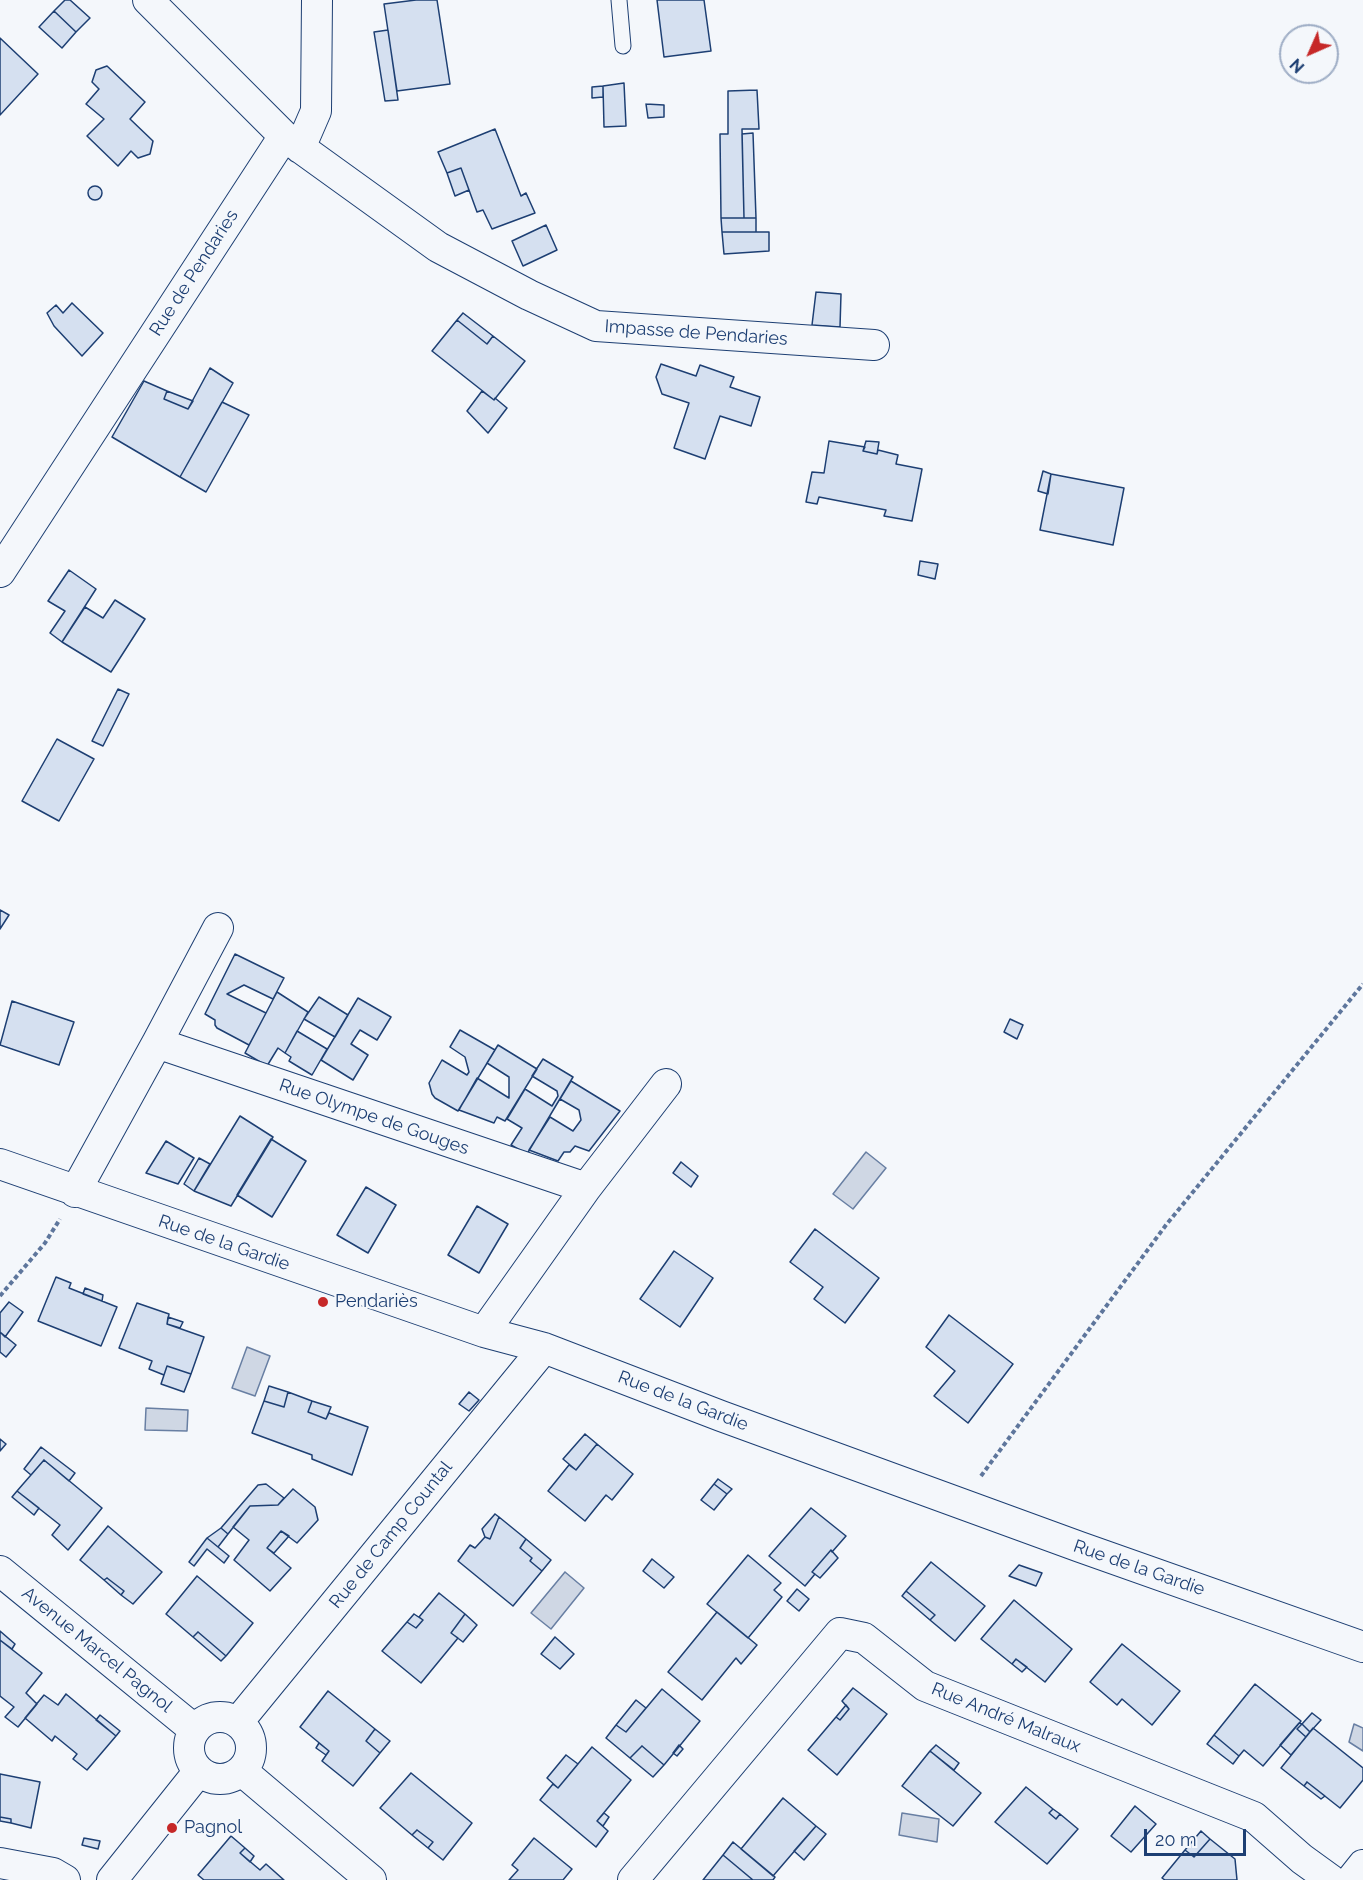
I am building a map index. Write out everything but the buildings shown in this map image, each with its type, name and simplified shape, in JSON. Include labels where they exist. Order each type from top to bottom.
[{"type":"street","points":[[148,0],[292,142]]},
{"type":"street","name":"Rue de Pendaries","points":[[0,572],[292,142],[316,111],[317,0]]},
{"type":"street","name":"Impasse de Pendaries","points":[[292,142],[438,247],[529,295],[596,326],[874,345]]},
{"type":"street","points":[[75,1192],[218,928]]},
{"type":"street","name":"Rue Olympe de Gouges","points":[[157,1043],[586,1188]]},
{"type":"street","points":[[484,1332],[586,1188],[666,1084]]},
{"type":"street","name":"Rue de la Gardie","points":[[0,1164],[75,1192],[484,1332],[544,1348],[961,1504],[1363,1647]]},
{"type":"street","name":"Rue de Camp Countal","points":[[238,1722],[544,1348]]},
{"type":"street","name":"Avenue Marcel Pagnol","points":[[0,1571],[195,1730]]},
{"type":"street","name":"Rue André Malraux","points":[[633,1880],[840,1633],[864,1638],[925,1686],[1254,1817],[1330,1880]]},
{"type":"street","points":[[220,1717],[238,1722],[249,1737],[252,1746],[251,1755],[242,1771],[234,1777],[213,1779],[199,1771],[191,1759],[189,1749],[190,1739],[195,1730],[201,1723],[220,1717]]},
{"type":"street","points":[[112,1880],[199,1771]]},
{"type":"street","points":[[242,1771],[371,1880]]},
{"type":"street","points":[[0,1863],[53,1873],[65,1880]]},
{"type":"street","points":[[1351,1880],[1363,1865]]},
{"type":"lane","points":[[619,0],[623,46]]},
{"type":"path","points":[[961,1504],[1166,1225],[1363,984]]},
{"type":"path","points":[[0,1296],[45,1243],[75,1192]]},
{"type":"shaded area","points":[[866,1152],[886,1168],[853,1209],[833,1194]]},
{"type":"shaded area","points":[[247,1347],[270,1356],[255,1396],[232,1388]]},
{"type":"shaded area","points":[[146,1408],[188,1410],[187,1431],[145,1430]]},
{"type":"shaded area","points":[[565,1572],[584,1588],[551,1629],[531,1613]]},
{"type":"shaded area","points":[[1354,1724],[1363,1728],[1363,1751],[1349,1742]]},
{"type":"shaded area","points":[[902,1813],[939,1819],[937,1842],[899,1835]]},
{"type":"place","name":"Pendariès","points":[[323,1302]]},
{"type":"place","name":"Pagnol","points":[[172,1828]]}]
